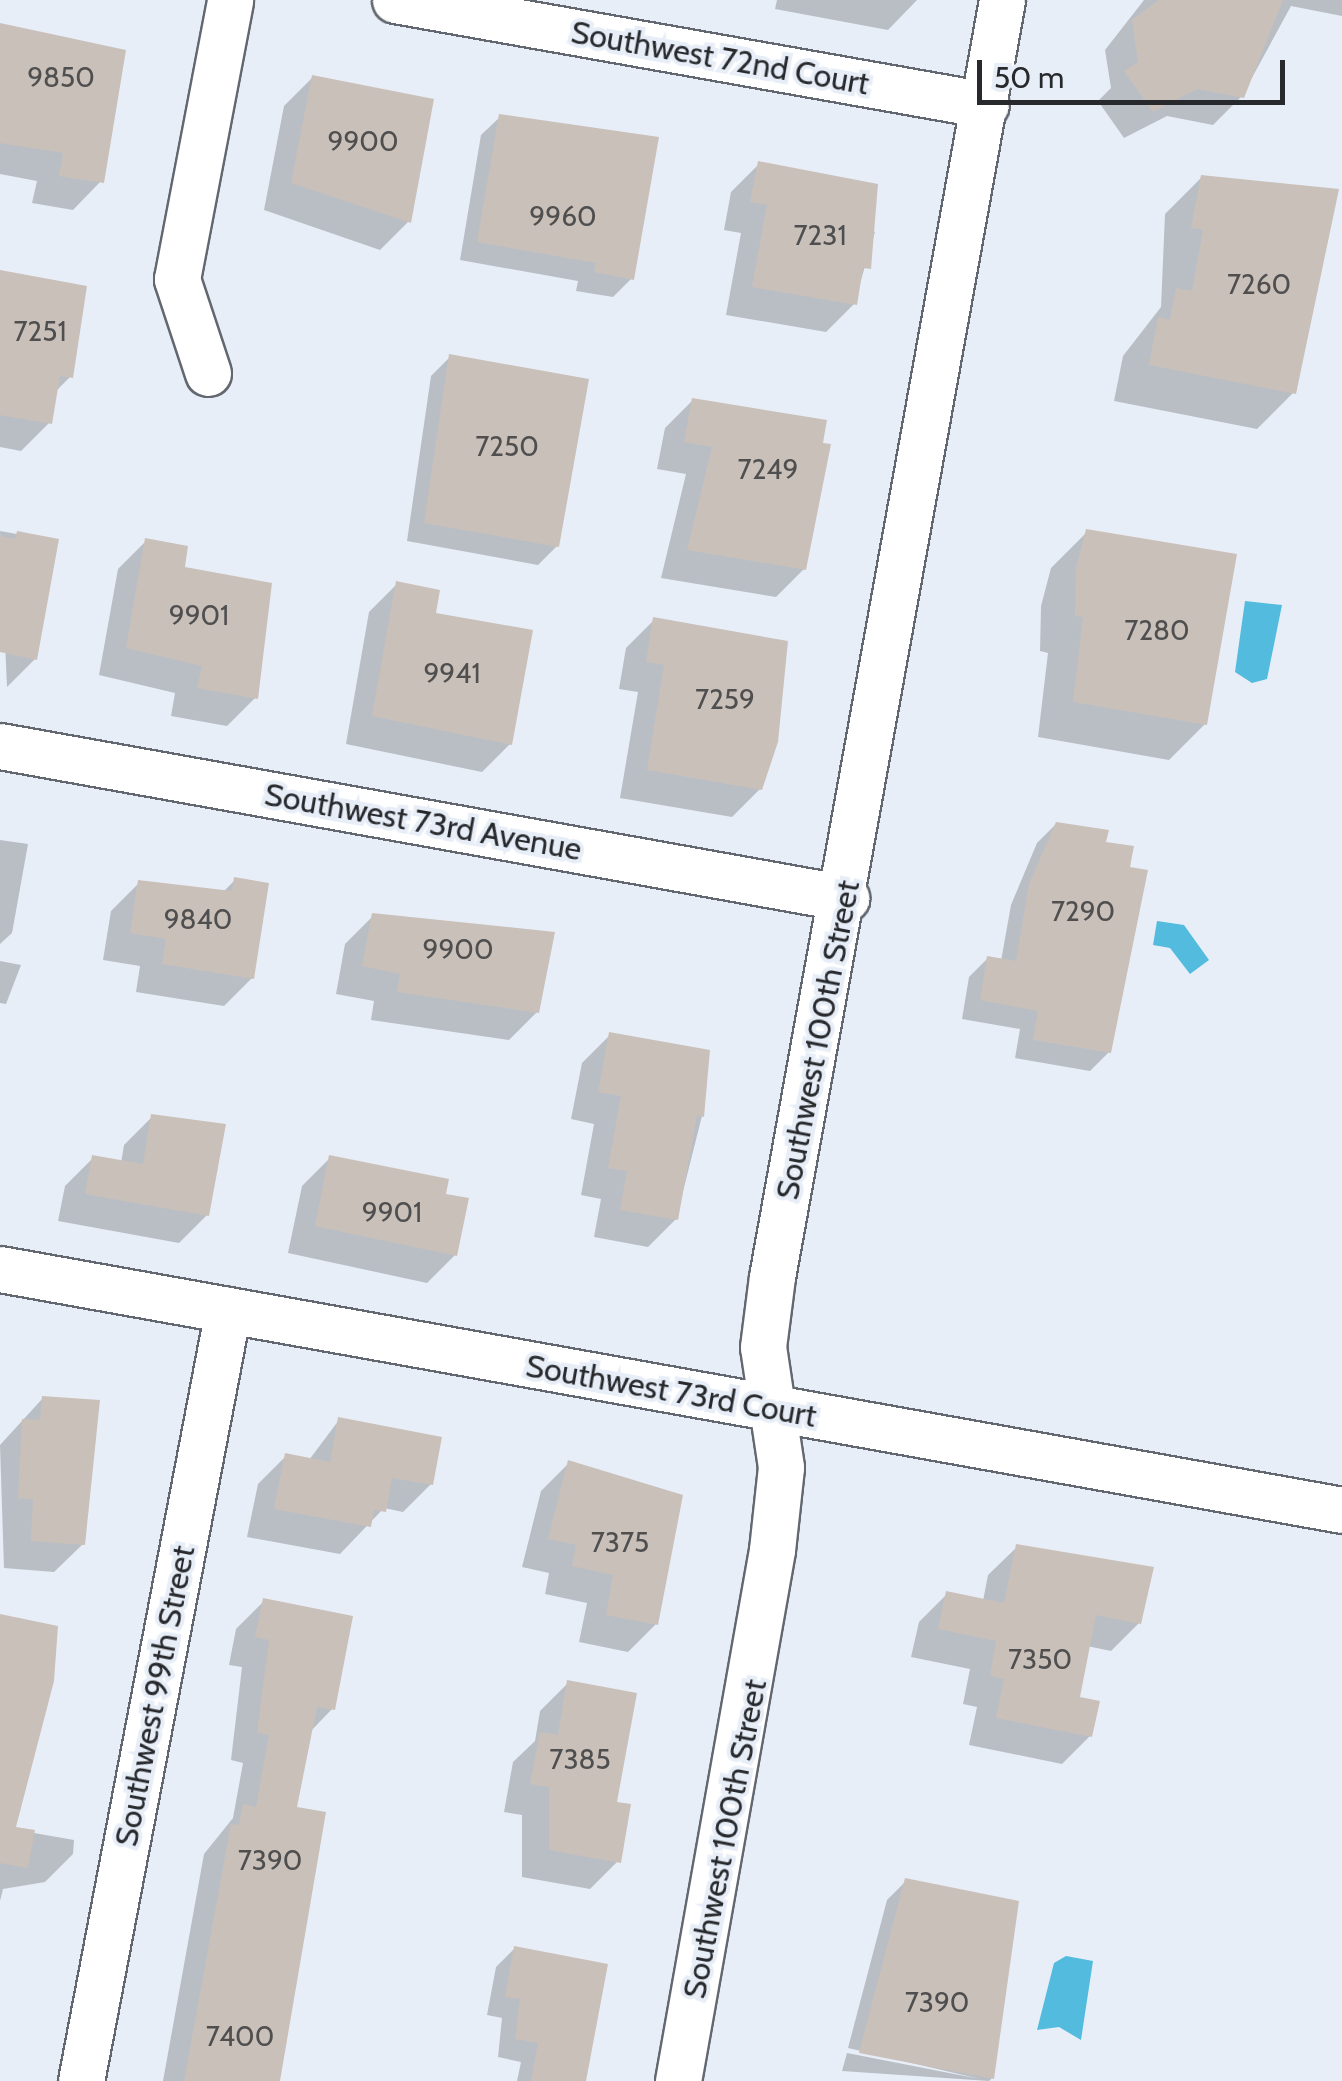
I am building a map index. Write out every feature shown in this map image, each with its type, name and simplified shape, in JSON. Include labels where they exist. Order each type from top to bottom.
[{"type":"street","points":[[208,373],[177,278],[230,0]]},
{"type":"street","name":"Southwest 72nd Court","points":[[396,0],[986,104]]},
{"type":"street","name":"Southwest 100th Street","points":[[678,2081],[761,1647],[781,1467],[771,1409],[768,1306],[846,898],[1002,0]]},
{"type":"street","name":"Southwest 73rd Avenue","points":[[0,746],[846,898]]},
{"type":"street","name":"Southwest 73rd Court","points":[[0,1269],[1342,1510]]},
{"type":"street","name":"Southwest 99th Street","points":[[82,2081],[228,1310]]},
{"type":"water","points":[[1245,601],[1282,605],[1267,679],[1252,683],[1235,672]]},
{"type":"water","points":[[1157,921],[1184,925],[1209,960],[1190,974],[1170,948],[1153,945]]},
{"type":"water","points":[[1066,1956],[1093,1961],[1081,2040],[1059,2027],[1037,2030],[1054,1963]]},
{"type":"building","points":[[1159,0],[1283,0],[1244,98],[1197,89],[1153,112],[1124,71],[1138,62],[1132,20]]},
{"type":"building","points":[[0,23],[126,50],[104,183],[59,176],[63,153],[0,143]]},
{"type":"building","points":[[312,75],[434,99],[411,223],[291,183]]},
{"type":"building","points":[[499,114],[659,137],[634,280],[594,272],[596,263],[477,242]]},
{"type":"building","points":[[758,161],[878,184],[871,269],[863,268],[857,305],[752,287],[767,205],[750,202]]},
{"type":"building","points":[[1201,175],[1339,189],[1296,394],[1149,365],[1158,317],[1170,320],[1176,288],[1192,291],[1203,230],[1191,228]]},
{"type":"building","points":[[0,270],[87,286],[73,378],[60,376],[52,424],[0,415]]},
{"type":"building","points":[[449,354],[589,379],[559,547],[424,523]]},
{"type":"building","points":[[692,398],[827,420],[823,443],[831,444],[806,570],[687,550],[712,447],[684,442]]},
{"type":"building","points":[[1086,529],[1237,554],[1207,725],[1073,702],[1083,617],[1075,616],[1076,568]]},
{"type":"building","points":[[17,531],[59,539],[37,660],[0,652],[0,536],[15,539]]},
{"type":"building","points":[[145,538],[188,546],[185,567],[272,583],[258,699],[197,688],[202,666],[126,648]]},
{"type":"building","points":[[396,581],[440,590],[436,613],[533,630],[512,745],[372,716]]},
{"type":"building","points":[[653,617],[788,641],[778,742],[762,790],[647,770],[664,665],[646,662]]},
{"type":"building","points":[[1056,822],[1109,830],[1106,842],[1134,846],[1130,867],[1148,870],[1111,1053],[1033,1040],[1038,1011],[980,1000],[987,956],[1016,961],[1029,884]]},
{"type":"building","points":[[234,877],[269,883],[254,979],[162,964],[166,939],[130,933],[138,880],[232,891]]},
{"type":"building","points":[[372,913],[555,932],[539,1013],[397,992],[400,974],[362,966]]},
{"type":"building","points":[[609,1032],[710,1050],[704,1117],[697,1115],[678,1220],[620,1210],[627,1171],[608,1168],[621,1096],[598,1092]]},
{"type":"building","points":[[151,1114],[226,1124],[209,1216],[85,1194],[92,1155],[143,1164]]},
{"type":"building","points":[[329,1155],[449,1179],[446,1194],[469,1198],[457,1256],[315,1226]]},
{"type":"building","points":[[42,1396],[100,1400],[85,1545],[31,1541],[33,1499],[18,1498],[22,1419],[40,1420]]},
{"type":"building","points":[[338,1417],[442,1437],[433,1485],[392,1478],[386,1512],[374,1510],[371,1527],[274,1509],[285,1453],[330,1462]]},
{"type":"building","points":[[568,1460],[683,1495],[658,1625],[606,1615],[613,1575],[572,1566],[576,1545],[548,1539]]},
{"type":"building","points":[[1016,1544],[1154,1567],[1141,1624],[1096,1615],[1080,1697],[1100,1701],[1092,1737],[996,1718],[1004,1679],[990,1676],[996,1641],[938,1629],[946,1591],[1004,1603]]},
{"type":"building","points":[[263,1598],[353,1616],[335,1710],[317,1707],[297,1807],[326,1812],[280,2081],[184,2081],[231,1824],[239,1825],[243,1804],[256,1807],[269,1735],[257,1733],[269,1640],[255,1637]]},
{"type":"building","points":[[0,1614],[58,1626],[54,1681],[16,1827],[35,1830],[28,1868],[0,1863]]},
{"type":"building","points":[[567,1680],[637,1693],[617,1802],[631,1804],[621,1863],[549,1850],[549,1787],[530,1784],[540,1732],[558,1735]]},
{"type":"building","points":[[905,1878],[1019,1901],[994,2079],[859,2053]]},
{"type":"building","points":[[514,1946],[608,1964],[586,2081],[531,2081],[538,2043],[515,2039],[520,1999],[505,1997]]}]
